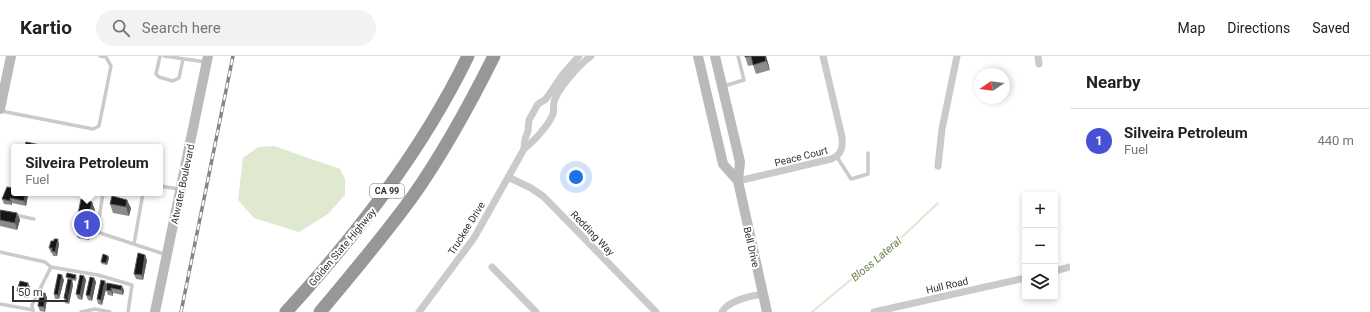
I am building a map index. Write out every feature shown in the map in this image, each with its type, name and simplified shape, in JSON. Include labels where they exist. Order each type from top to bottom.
[{"type":"highway","name":"Golden State Highway","points":[[286,312],[327,267],[397,177],[434,117],[468,56]]},
{"type":"highway","name":"CA 99","points":[[320,312],[367,257],[414,195],[453,134],[494,56]]},
{"type":"street","points":[[0,110],[3,81],[11,56]]},
{"type":"street","name":"Truckee Drive","points":[[419,312],[474,238],[524,149],[532,143],[536,136],[545,128],[554,113],[554,101],[575,66],[579,56]]},
{"type":"street","name":"Truckee Drive","points":[[524,149],[529,120],[538,104],[546,99],[563,74],[591,56]]},
{"type":"street","name":"Bell Drive","points":[[698,56],[723,164],[738,182]]},
{"type":"street","name":"Bell Drive","points":[[716,56],[740,162],[738,182],[766,312]]},
{"type":"street","name":"Peace Court","points":[[738,182],[837,157],[843,145],[842,136],[823,56]]},
{"type":"street","points":[[938,166],[942,129],[957,56]]},
{"type":"street","points":[[1038,56],[1039,64]]},
{"type":"street","name":"Atwater Boulevard","points":[[155,312],[207,59]]},
{"type":"street","points":[[538,104],[548,105],[554,113]]},
{"type":"street","points":[[529,120],[534,130],[545,128]]},
{"type":"street","name":"Redding Way","points":[[508,177],[531,188],[544,197],[656,312]]},
{"type":"street","points":[[492,267],[536,312]]},
{"type":"street","points":[[1058,270],[1070,268]]},
{"type":"street","name":"Hull Road","points":[[874,312],[1022,279]]},
{"type":"street","points":[[722,312],[725,307],[747,297],[763,294]]},
{"type":"lane","points":[[0,110],[92,130],[96,128],[98,126],[111,66],[106,57],[100,56]]},
{"type":"lane","points":[[160,56],[156,74],[159,77],[173,81],[179,78],[183,60]]},
{"type":"lane","points":[[164,56],[183,60],[207,59]]},
{"type":"lane","points":[[722,86],[744,80],[738,56]]},
{"type":"lane","points":[[837,157],[851,179],[868,174],[868,153]]},
{"type":"lane","points":[[163,187],[180,190]]},
{"type":"lane","points":[[102,196],[96,232],[167,255]]},
{"type":"lane","points":[[134,244],[142,196]]},
{"type":"lane","points":[[7,214],[34,219]]},
{"type":"lane","points":[[0,252],[45,262],[51,267],[98,275],[132,285],[128,312]]},
{"type":"lane","points":[[0,304],[33,311],[32,305],[51,267]]},
{"type":"lane","points":[[81,312],[95,309],[110,312]]},
{"type":"shaded area","points":[[274,146],[340,169],[345,179],[345,195],[328,214],[299,232],[254,218],[238,200],[243,158],[258,147]]},
{"type":"building","points":[[751,56],[765,56],[766,61],[753,65]]},
{"type":"building","points":[[7,187],[11,188],[11,196],[25,196],[24,201],[10,198],[10,201],[2,199]]},
{"type":"building","points":[[112,196],[127,200],[126,207],[110,204]]},
{"type":"building","points":[[81,199],[92,202],[86,232],[75,229]]},
{"type":"building","points":[[0,210],[17,213],[15,223],[0,220]]},
{"type":"building","points":[[54,239],[58,239],[55,252],[52,251],[52,248],[49,248],[51,241],[54,241]]},
{"type":"building","points":[[138,253],[145,255],[142,275],[134,274]]},
{"type":"building","points":[[103,254],[108,256],[106,263],[101,262]]},
{"type":"building","points":[[67,273],[76,275],[75,279],[66,277]]},
{"type":"building","points":[[58,274],[62,275],[58,295],[54,294]]},
{"type":"building","points":[[80,275],[84,276],[80,295],[76,294]]},
{"type":"building","points":[[90,277],[94,278],[90,296],[86,295]]},
{"type":"building","points":[[68,279],[72,280],[68,299],[64,298]]},
{"type":"building","points":[[101,280],[105,281],[101,300],[97,299]]},
{"type":"building","points":[[20,281],[28,283],[26,293],[17,291]]},
{"type":"building","points":[[107,283],[122,286],[121,290],[111,288],[111,291],[106,290]]},
{"type":"building","points":[[40,293],[45,293],[44,307],[38,306]]},
{"type":"waterway","name":"Bloss Lateral","points":[[812,312],[901,238],[938,203]]},
{"type":"railway","points":[[181,312],[233,56]]},
{"type":"place","name":"Silveira Petroleum","points":[[87,224]]}]
